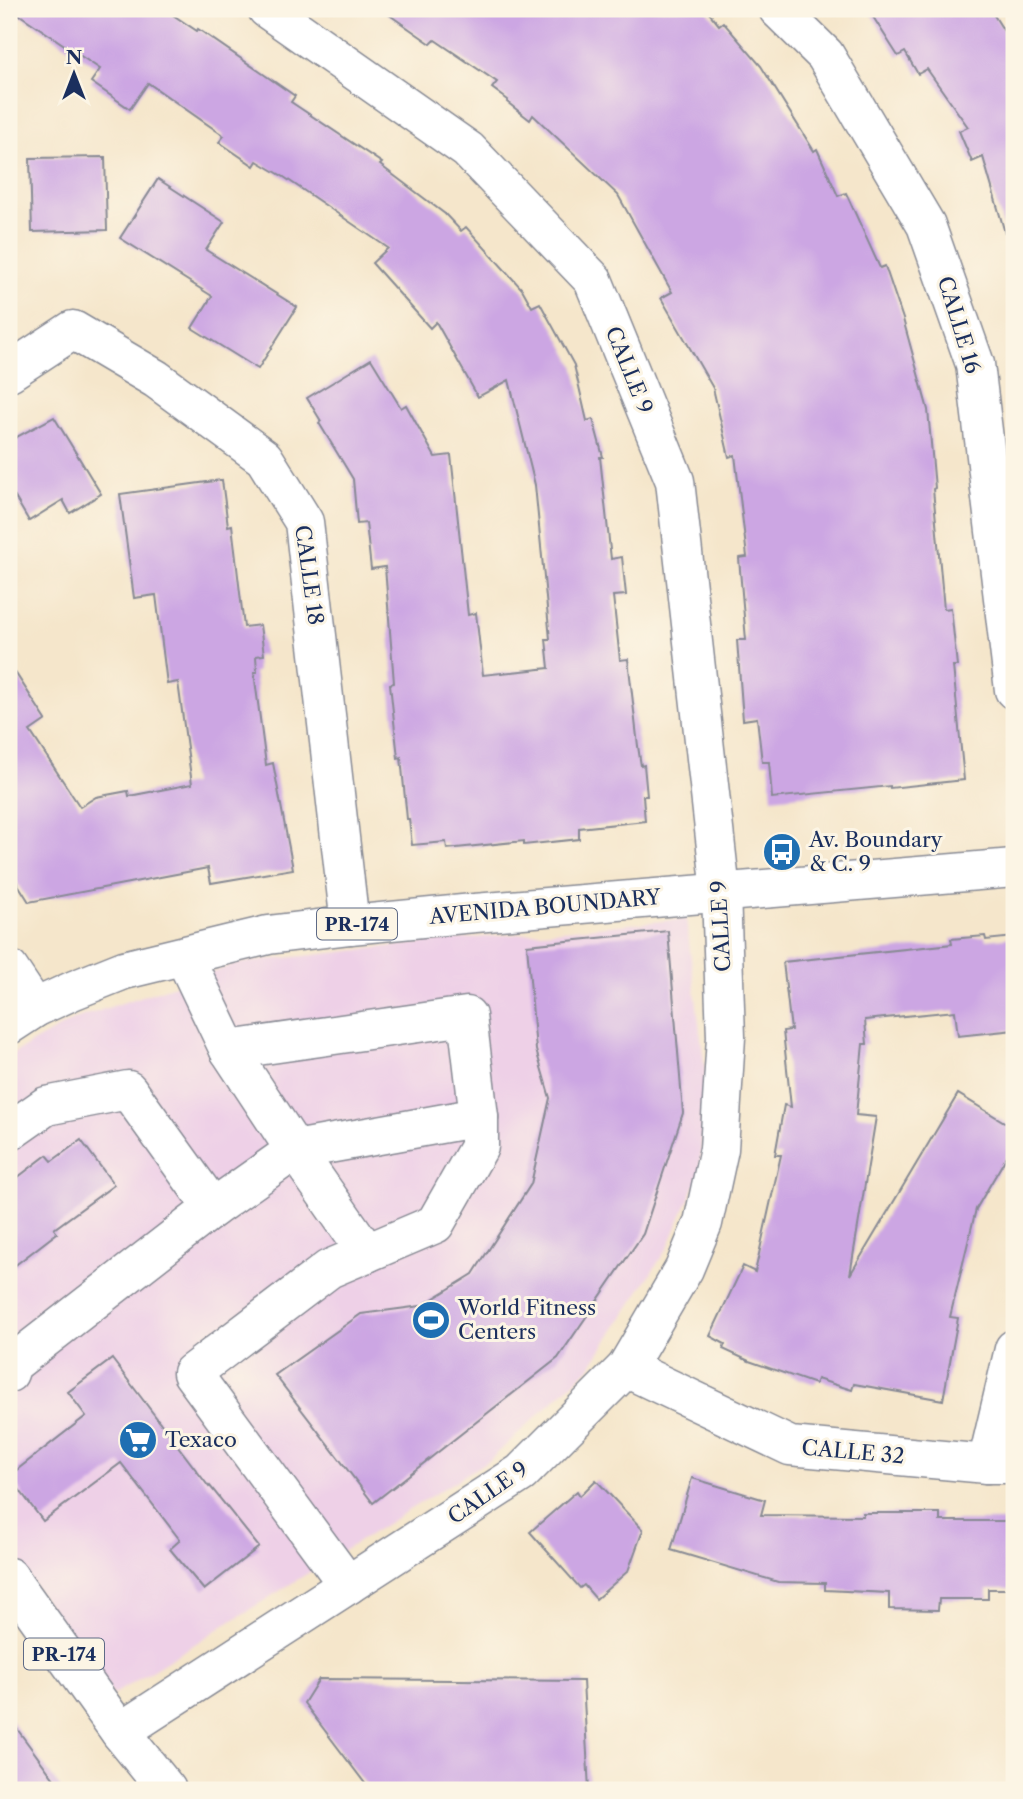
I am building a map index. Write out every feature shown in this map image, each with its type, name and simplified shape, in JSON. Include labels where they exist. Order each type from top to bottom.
[{"type":"main road","name":"CALLE 9","points":[[120,1731],[521,1473],[626,1368],[684,1269],[703,1223],[719,1149],[726,1037],[721,892],[674,481],[593,280],[468,150],[267,9]]},
{"type":"main road","name":"CALLE 16","points":[[778,9],[825,55],[926,225],[975,364],[1014,690]]},
{"type":"main road","name":"CALLE 18","points":[[9,372],[73,330],[156,379],[264,458],[304,522],[350,925]]},
{"type":"main road","name":"AVENIDA BOUNDARY","points":[[22,1017],[74,990],[124,970],[268,935],[350,925],[1014,868]]},
{"type":"main road","points":[[184,956],[229,1050],[367,1253]]},
{"type":"main road","points":[[9,969],[22,1017]]},
{"type":"main road","points":[[229,1050],[467,1016],[480,1147],[435,1224],[329,1269],[191,1373],[348,1585]]},
{"type":"main road","points":[[9,1132],[46,1106],[128,1090],[213,1208]]},
{"type":"main road","points":[[9,1373],[12,1364],[213,1208],[295,1150],[479,1117]]},
{"type":"main road","points":[[1001,1464],[1014,1349]]},
{"type":"main road","name":"CALLE 32","points":[[626,1368],[790,1446],[1001,1464]]},
{"type":"main road","name":"PR-174","points":[[9,1577],[120,1731],[167,1790]]},
{"type":"shaded area","points":[[686,919],[705,1070],[700,1173],[668,1247],[590,1367],[492,1458],[113,1695],[9,1550],[9,1056],[75,1019],[240,963],[441,941]]},
{"type":"building","points":[[11,9],[164,9],[197,31],[198,29],[295,96],[291,102],[382,163],[380,165],[445,214],[461,231],[466,227],[522,289],[532,307],[540,303],[574,365],[587,421],[593,419],[603,457],[600,457],[611,559],[622,557],[626,595],[613,596],[620,660],[628,659],[641,766],[644,765],[647,796],[643,796],[645,821],[579,828],[579,839],[524,845],[524,841],[447,849],[446,842],[412,845],[390,684],[394,683],[385,567],[371,569],[366,523],[357,524],[353,479],[307,398],[371,359],[401,408],[406,405],[435,457],[451,455],[468,615],[476,613],[483,675],[549,668],[546,639],[550,639],[535,485],[509,380],[478,397],[436,322],[430,328],[372,263],[388,248],[284,177],[257,161],[254,166],[219,142],[224,136],[148,83],[130,109],[91,82],[100,69]]},
{"type":"building","points":[[381,9],[706,9],[719,25],[723,22],[761,66],[814,151],[817,149],[838,196],[846,193],[880,268],[885,266],[903,319],[928,410],[944,609],[951,608],[957,666],[953,666],[964,780],[772,798],[769,762],[762,762],[757,718],[743,720],[737,640],[746,640],[739,558],[747,557],[735,455],[729,457],[713,388],[661,298],[672,292],[618,195],[533,115],[530,120],[492,88],[497,82],[435,40],[431,44]]},
{"type":"building","points":[[868,9],[990,9],[1014,47],[1014,232],[1005,233],[983,157],[972,162],[959,131],[968,127],[927,69],[918,74],[905,52],[898,56]]},
{"type":"building","points":[[105,157],[107,230],[32,232],[30,158]]},
{"type":"building","points":[[158,179],[224,222],[206,250],[297,307],[258,369],[192,328],[212,296],[120,238]]},
{"type":"building","points":[[54,417],[101,494],[70,513],[63,500],[29,521],[9,487],[9,441]]},
{"type":"building","points":[[222,480],[228,526],[232,525],[244,627],[260,625],[264,655],[256,656],[257,672],[254,672],[266,765],[273,763],[293,869],[211,883],[208,868],[29,902],[9,870],[9,663],[46,720],[30,731],[80,807],[96,797],[128,791],[129,796],[192,784],[178,682],[167,684],[156,595],[134,598],[120,494]]},
{"type":"building","points":[[668,931],[683,1113],[643,1234],[558,1358],[373,1503],[275,1375],[361,1314],[421,1306],[473,1274],[531,1184],[550,1098],[536,1050],[527,945]]},
{"type":"building","points":[[985,936],[986,940],[1014,937],[1014,1030],[958,1036],[955,1011],[865,1020],[867,1044],[863,1044],[856,1115],[876,1117],[850,1275],[958,1094],[1014,1128],[1014,1144],[976,1209],[950,1317],[958,1318],[943,1400],[854,1384],[852,1390],[817,1379],[815,1384],[723,1349],[725,1344],[710,1336],[743,1266],[755,1272],[781,1155],[775,1155],[784,1105],[791,1107],[783,1031],[791,1030],[783,962],[952,944],[951,939]]},
{"type":"building","points":[[81,1140],[114,1185],[54,1229],[57,1233],[9,1270],[9,1184],[47,1155],[52,1161]]},
{"type":"building","points":[[112,1359],[209,1487],[259,1547],[204,1590],[170,1549],[180,1540],[121,1463],[43,1521],[9,1476],[86,1416],[68,1392]]},
{"type":"building","points":[[692,1478],[765,1500],[761,1515],[863,1516],[863,1513],[940,1513],[940,1521],[1010,1521],[1010,1525],[1014,1525],[1014,1589],[988,1589],[988,1599],[939,1599],[938,1610],[889,1609],[889,1593],[825,1590],[825,1583],[778,1582],[671,1550]]},
{"type":"building","points":[[596,1480],[643,1530],[628,1571],[596,1599],[584,1585],[580,1588],[530,1532],[577,1491],[580,1496]]},
{"type":"building","points":[[319,1679],[583,1681],[589,1790],[370,1790],[304,1703]]},
{"type":"building","points":[[9,1718],[62,1790],[9,1790]]},
{"type":"place","name":"Av. Boundary & C. 9","points":[[782,852]]},
{"type":"place","name":"World Fitness Centers","points":[[431,1320]]},
{"type":"place","name":"Texaco","points":[[138,1440]]}]
